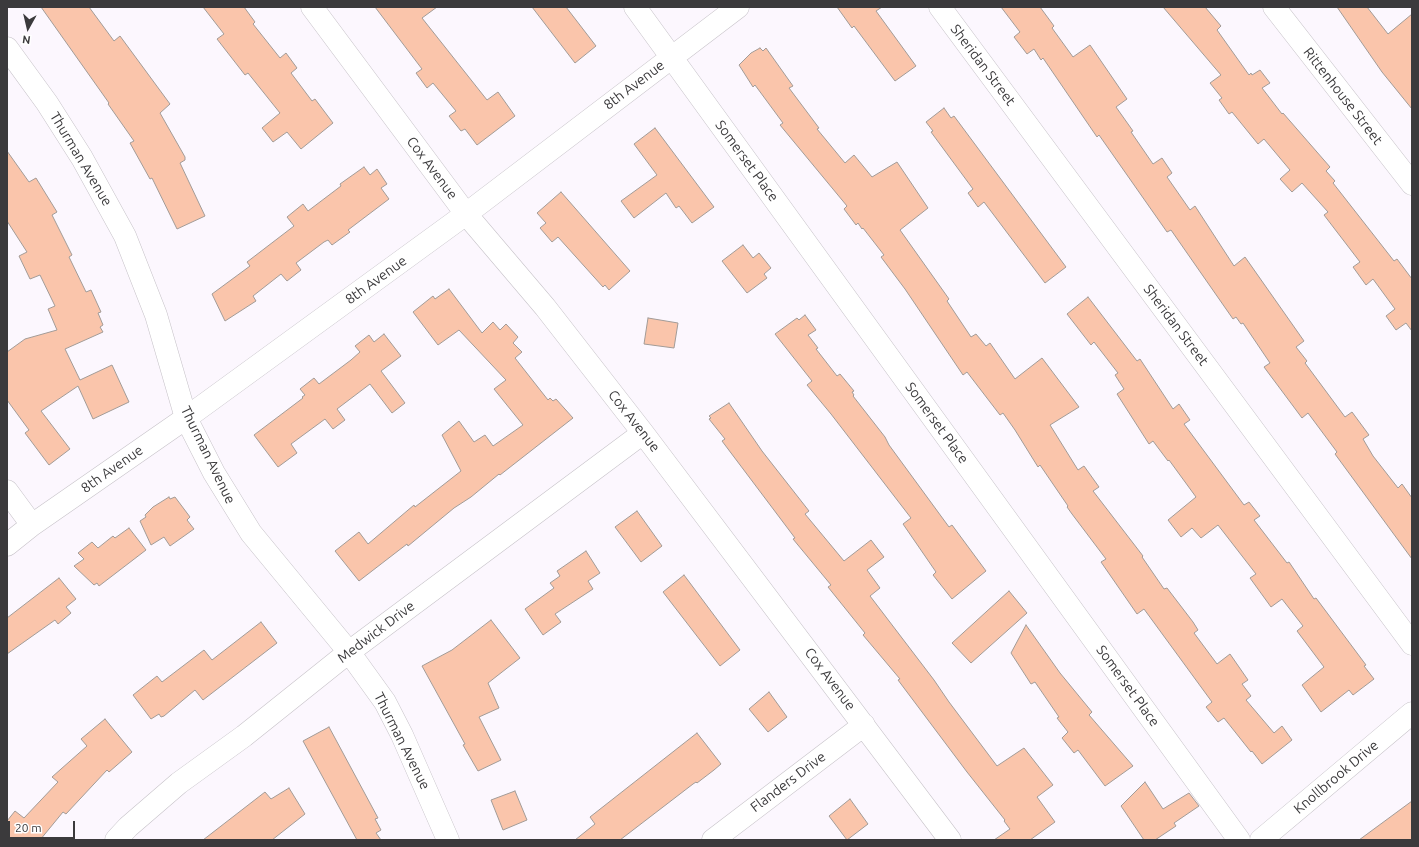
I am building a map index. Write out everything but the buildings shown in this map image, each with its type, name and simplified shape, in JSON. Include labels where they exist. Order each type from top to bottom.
[{"type":"street","name":"Cox Avenue","points":[[312,7],[466,214],[545,307],[950,840]]},
{"type":"street","name":"Somerset Place","points":[[634,7],[672,57],[1240,840]]},
{"type":"street","name":"8th Avenue","points":[[7,545],[32,525],[186,418],[466,214],[738,7]]},
{"type":"street","name":"Sheridan Street","points":[[940,7],[1412,644]]},
{"type":"street","name":"Rittenhouse Street","points":[[1274,7],[1412,184]]},
{"type":"street","name":"Thurman Avenue","points":[[7,48],[47,103],[78,152],[125,236],[156,315],[186,418],[214,473],[251,533],[349,652],[385,702],[402,735],[448,840]]},
{"type":"street","name":"Medwick Drive","points":[[116,840],[128,827],[179,783],[244,736],[349,652],[642,433]]},
{"type":"street","points":[[7,491],[32,525]]},
{"type":"street","name":"Knollbrook Drive","points":[[1261,840],[1412,713]]},
{"type":"street","name":"Flanders Drive","points":[[712,840],[864,725]]}]
